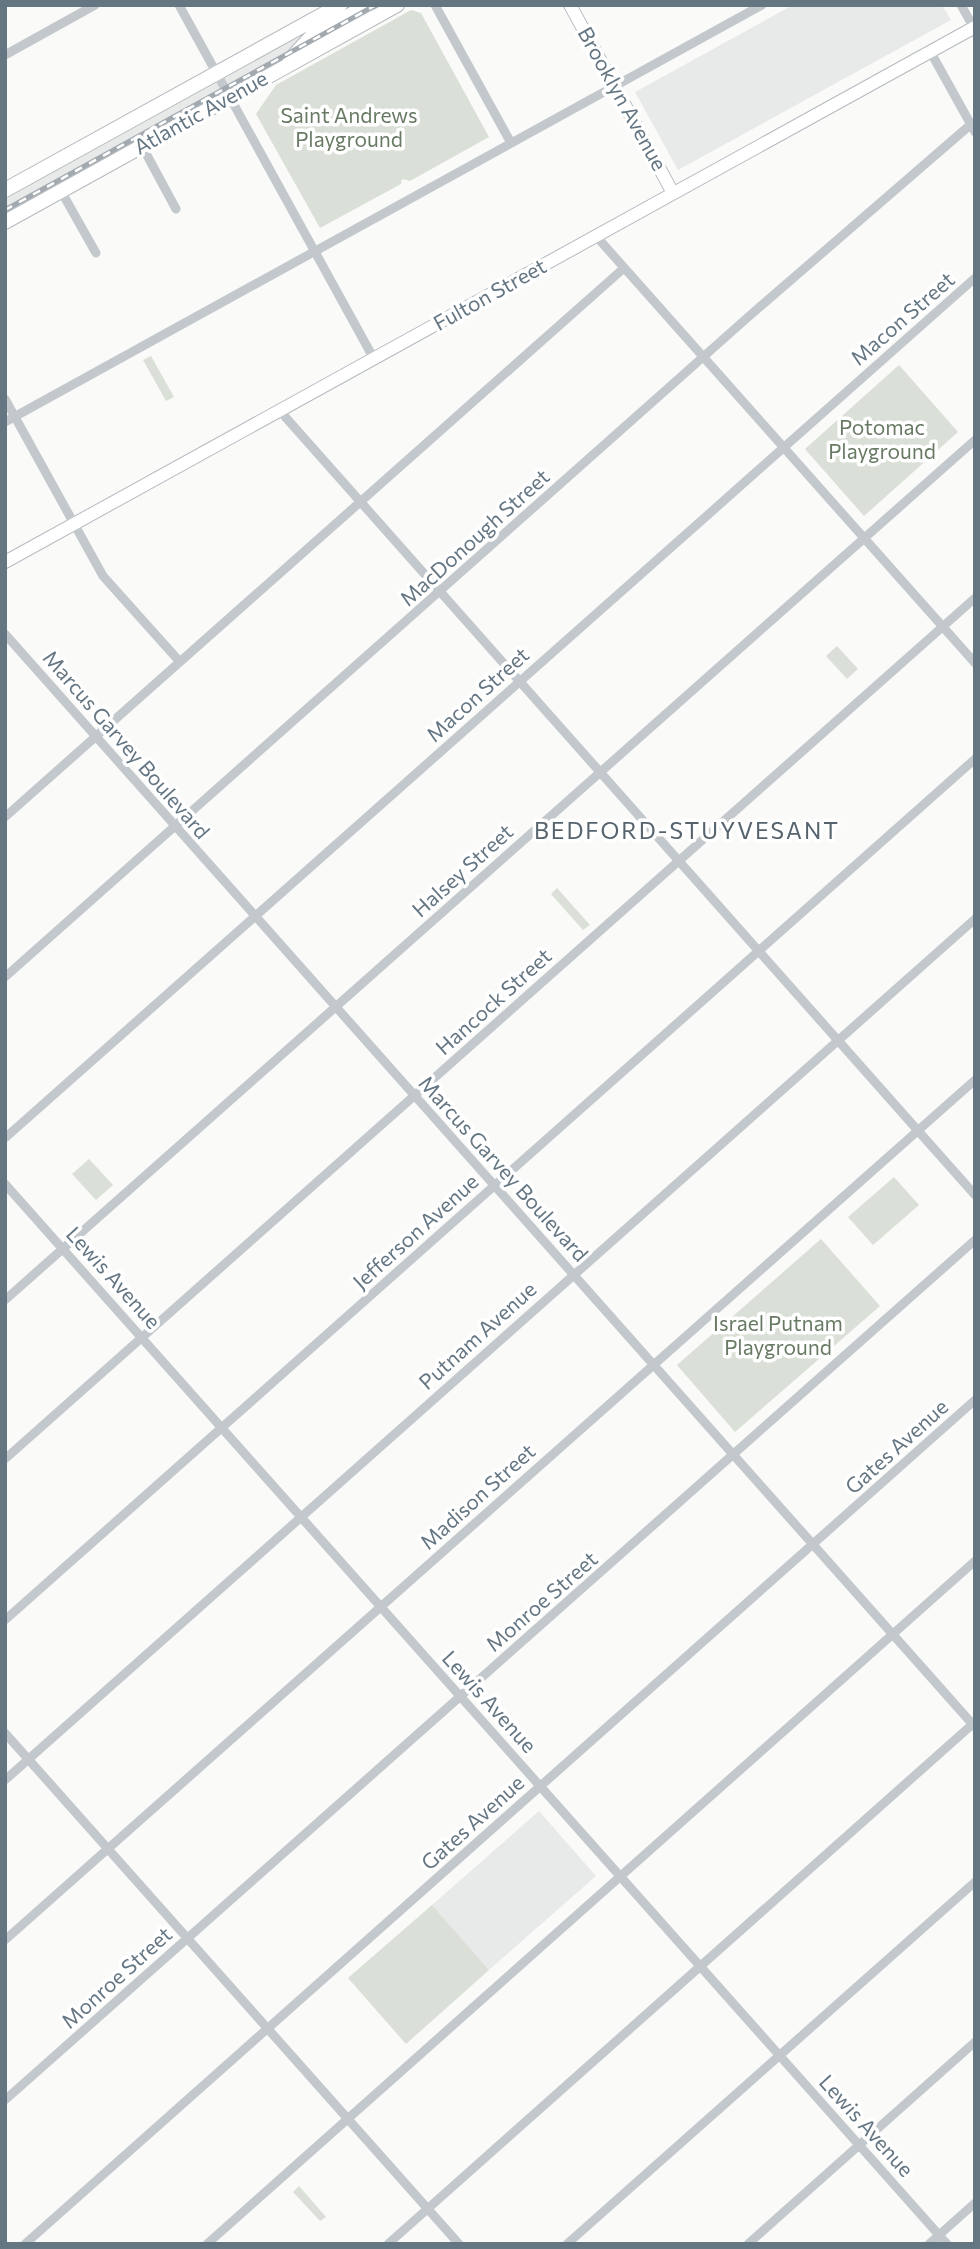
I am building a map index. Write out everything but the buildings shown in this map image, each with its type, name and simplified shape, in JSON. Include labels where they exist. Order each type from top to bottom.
[{"type":"main road","name":"Atlantic Avenue","points":[[5,190],[340,5]]},
{"type":"main road","points":[[282,69],[311,37],[368,5]]},
{"type":"main road","name":"Atlantic Avenue","points":[[5,222],[397,5]]},
{"type":"main road","name":"Brooklyn Avenue","points":[[570,5],[673,193]]},
{"type":"main road","name":"Fulton Street","points":[[5,562],[974,27]]},
{"type":"street","points":[[5,55],[95,5]]},
{"type":"street","points":[[179,5],[374,359]]},
{"type":"street","points":[[435,5],[511,143]]},
{"type":"street","points":[[5,422],[762,5]]},
{"type":"street","points":[[961,5],[974,27]]},
{"type":"street","points":[[930,51],[972,129]]},
{"type":"street","name":"MacDonough Street","points":[[5,977],[703,358],[972,129]]},
{"type":"street","points":[[142,146],[176,209]]},
{"type":"street","points":[[61,191],[96,253]]},
{"type":"street","points":[[596,236],[975,663]]},
{"type":"street","points":[[5,817],[624,268]]},
{"type":"street","name":"Macon Street","points":[[5,1138],[975,278]]},
{"type":"street","points":[[5,399],[103,576],[180,662]]},
{"type":"street","points":[[279,411],[975,1195]]},
{"type":"street","name":"Halsey Street","points":[[5,1300],[975,440]]},
{"type":"street","name":"Hancock Street","points":[[5,1459],[975,598]]},
{"type":"street","name":"Marcus Garvey Boulevard","points":[[5,634],[974,1724]]},
{"type":"street","name":"Jefferson Avenue","points":[[5,1620],[975,759]]},
{"type":"street","name":"Putnam Avenue","points":[[5,1780],[975,919]]},
{"type":"street","name":"Madison Street","points":[[5,1940],[975,1080]]},
{"type":"street","name":"Lewis Avenue","points":[[5,1184],[947,2244]]},
{"type":"street","name":"Monroe Street","points":[[5,2100],[975,1240]]},
{"type":"street","name":"Gates Avenue","points":[[25,2244],[975,1400]]},
{"type":"street","points":[[207,2244],[975,1561]]},
{"type":"street","points":[[388,2244],[699,1965],[974,1724]]},
{"type":"street","points":[[5,1733],[459,2244]]},
{"type":"street","points":[[567,2244],[975,1882]]},
{"type":"street","points":[[748,2244],[975,2042]]},
{"type":"street","points":[[929,2244],[975,2203]]},
{"type":"shaded area","points":[[348,5],[382,5],[5,214],[5,195]]},
{"type":"shaded area","points":[[793,5],[942,5],[951,20],[678,170],[635,92]]},
{"type":"shaded area","points":[[539,1811],[596,1876],[489,1970],[432,1905]]},
{"type":"green space","name":"Saint Andrews Playground","points":[[411,10],[421,13],[489,137],[410,181],[402,179],[401,184],[320,228],[256,114],[276,85]]},
{"type":"green space","points":[[151,356],[174,397],[166,401],[143,360]]},
{"type":"green space","name":"Potomac Playground","points":[[899,365],[958,432],[864,516],[805,449]]},
{"type":"green space","points":[[837,646],[858,669],[847,679],[826,656]]},
{"type":"green space","points":[[557,888],[590,925],[583,930],[551,894]]},
{"type":"green space","points":[[89,1159],[113,1185],[96,1200],[72,1174]]},
{"type":"green space","points":[[894,1177],[919,1205],[873,1245],[848,1217]]},
{"type":"green space","name":"Israel Putnam Playground","points":[[821,1239],[880,1306],[735,1432],[677,1365]]},
{"type":"green space","points":[[432,1905],[489,1970],[406,2044],[348,1978]]},
{"type":"green space","points":[[299,2186],[326,2217],[320,2221],[293,2192]]},
{"type":"railway","points":[[5,210],[376,5]]},
{"type":"district","name":"BEDFORD-STUYVESANT","points":[[687,831]]}]
